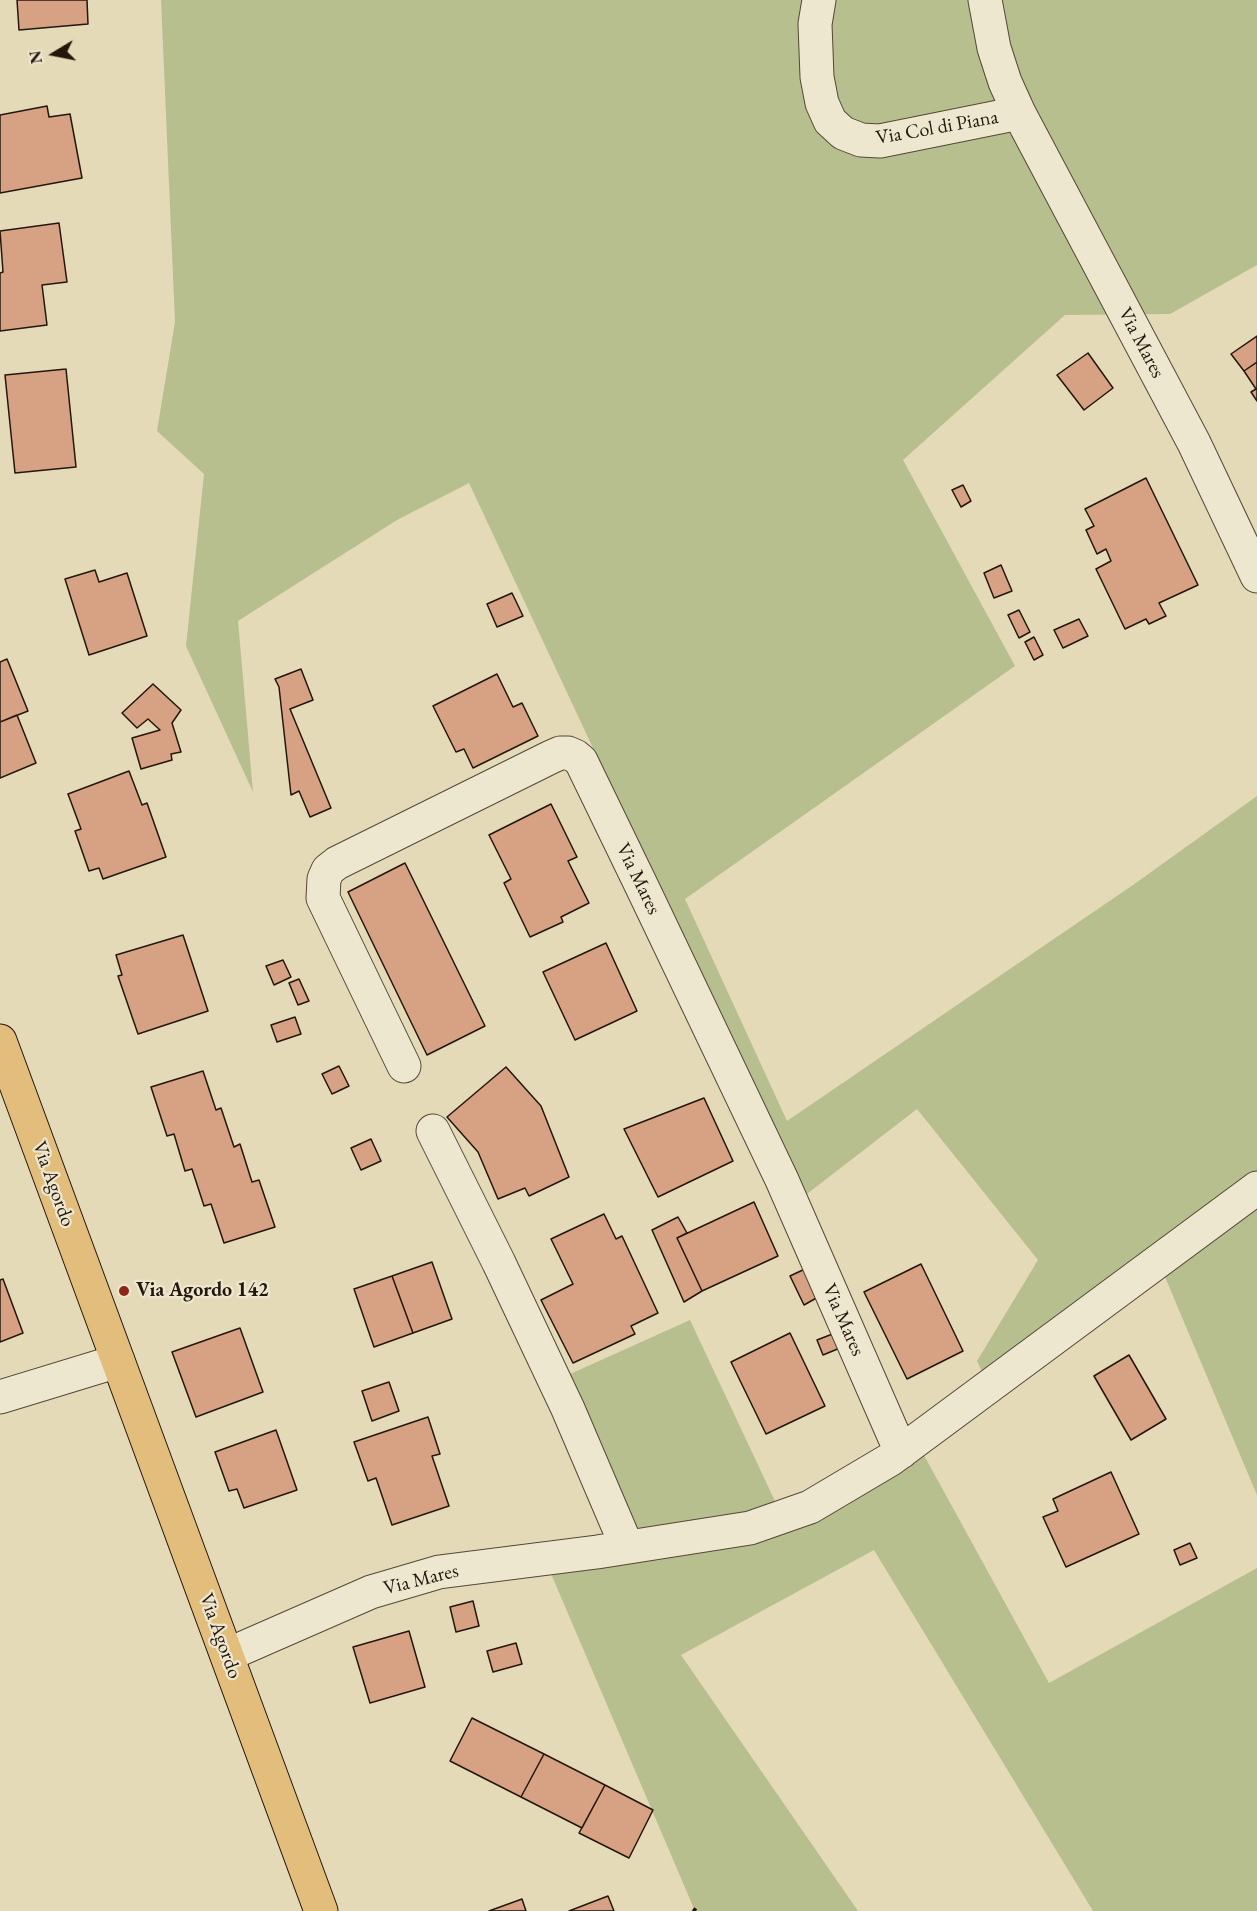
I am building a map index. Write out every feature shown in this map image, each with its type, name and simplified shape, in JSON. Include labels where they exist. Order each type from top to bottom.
[{"type":"main road","name":"Via Agordo","points":[[0,1041],[321,1911]]},
{"type":"street","name":"Via Col di Piana","points":[[819,0],[816,56],[822,103],[830,121],[843,133],[861,140],[880,141],[1019,114],[994,48],[985,0]]},
{"type":"street","name":"Via Mares","points":[[1019,114],[1194,443],[1257,576]]},
{"type":"street","name":"Via Mares","points":[[404,1066],[323,898],[324,879],[328,870],[337,863],[551,757],[560,753],[575,756],[581,761],[596,791],[782,1180],[901,1452]]},
{"type":"street","points":[[433,1131],[568,1409],[627,1547]]},
{"type":"street","name":"Via Mares","points":[[227,1654],[371,1592],[439,1572],[750,1528],[810,1507],[901,1452],[1257,1188]]},
{"type":"street","points":[[0,1397],[118,1361]]},
{"type":"green space","points":[[161,0],[1257,0],[1257,265],[1170,314],[1065,315],[903,460],[1015,666],[685,899],[787,1121],[1133,885],[1257,796],[1257,1495],[1165,1277],[993,1395],[977,1361],[1038,1260],[917,1109],[803,1197],[469,483],[397,520],[238,621],[253,792],[186,646],[204,474],[157,431],[175,322]]},
{"type":"green space","points":[[690,1320],[789,1531],[920,1448],[1049,1683],[1257,1568],[1257,1911],[1093,1911],[874,1550],[681,1655],[858,1911],[695,1911],[549,1569],[626,1561],[548,1384]]},
{"type":"building","points":[[17,0],[87,0],[88,24],[19,30]]},
{"type":"building","points":[[47,106],[49,117],[70,114],[82,178],[0,193],[0,115]]},
{"type":"building","points":[[59,223],[67,282],[42,285],[47,325],[0,331],[0,273],[3,272],[0,231]]},
{"type":"building","points":[[1257,336],[1257,362],[1244,371],[1231,354]]},
{"type":"building","points":[[1088,353],[1113,388],[1084,410],[1057,375]]},
{"type":"building","points":[[1257,362],[1257,401],[1251,392],[1256,389],[1244,371]]},
{"type":"building","points":[[66,369],[76,467],[15,473],[5,375]]},
{"type":"building","points":[[1146,478],[1198,585],[1159,603],[1166,616],[1149,624],[1146,619],[1125,629],[1096,569],[1111,561],[1106,549],[1097,554],[1086,530],[1094,526],[1085,509]]},
{"type":"building","points":[[963,485],[971,501],[961,507],[952,490]]},
{"type":"building","points":[[1001,565],[1012,591],[994,598],[984,573]]},
{"type":"building","points":[[95,570],[99,582],[127,573],[147,636],[89,655],[65,579]]},
{"type":"building","points":[[512,593],[523,616],[497,627],[487,604]]},
{"type":"building","points":[[1019,610],[1030,632],[1019,638],[1008,615]]},
{"type":"building","points":[[1079,619],[1088,636],[1063,648],[1054,630]]},
{"type":"building","points":[[1034,637],[1043,655],[1034,660],[1025,642]]},
{"type":"building","points":[[7,659],[28,711],[0,722],[0,662]]},
{"type":"building","points":[[301,669],[313,700],[290,709],[331,808],[310,817],[299,791],[291,795],[279,687],[275,679]]},
{"type":"building","points":[[497,674],[513,707],[522,703],[538,736],[473,768],[464,749],[456,752],[433,706]]},
{"type":"building","points":[[153,684],[181,710],[172,723],[181,752],[171,754],[172,760],[141,769],[132,738],[160,730],[148,719],[137,728],[122,713]]},
{"type":"building","points":[[17,715],[36,763],[0,778],[0,722]]},
{"type":"building","points":[[129,771],[142,805],[147,803],[166,857],[103,879],[99,868],[89,871],[75,831],[81,829],[68,794]]},
{"type":"building","points":[[551,804],[577,857],[568,861],[589,903],[561,917],[563,922],[530,937],[504,883],[511,879],[489,835]]},
{"type":"building","points":[[405,863],[485,1026],[427,1055],[348,892]]},
{"type":"building","points":[[183,935],[208,1011],[138,1034],[118,976],[122,975],[116,955]]},
{"type":"building","points":[[606,943],[637,1011],[575,1040],[543,972]]},
{"type":"building","points":[[283,960],[291,977],[274,985],[266,966]]},
{"type":"building","points":[[299,979],[309,1001],[298,1005],[289,983]]},
{"type":"building","points":[[295,1017],[301,1034],[277,1042],[271,1025]]},
{"type":"building","points":[[339,1066],[349,1086],[332,1094],[322,1074]]},
{"type":"building","points":[[506,1067],[541,1106],[569,1177],[529,1196],[525,1188],[498,1199],[478,1152],[447,1117]]},
{"type":"building","points":[[203,1071],[216,1110],[221,1108],[234,1147],[240,1144],[252,1182],[259,1180],[275,1227],[224,1243],[211,1204],[204,1206],[192,1169],[185,1171],[174,1134],[167,1136],[151,1087]]},
{"type":"building","points":[[704,1098],[733,1161],[658,1197],[624,1129]]},
{"type":"building","points":[[371,1139],[381,1161],[361,1170],[351,1148]]},
{"type":"building","points":[[754,1202],[778,1256],[702,1291],[677,1238]]},
{"type":"building","points":[[604,1214],[616,1239],[622,1236],[658,1313],[631,1326],[635,1334],[573,1363],[541,1300],[573,1284],[551,1239]]},
{"type":"building","points":[[678,1217],[687,1233],[677,1238],[702,1291],[684,1302],[652,1230]]},
{"type":"building","points":[[432,1262],[452,1319],[413,1333],[392,1276]]},
{"type":"building","points":[[921,1264],[963,1351],[907,1379],[864,1292]]},
{"type":"building","points":[[807,1268],[820,1296],[804,1305],[790,1276]]},
{"type":"building","points":[[392,1276],[413,1333],[374,1347],[354,1289]]},
{"type":"building","points":[[3,1279],[23,1333],[0,1342],[0,1280]]},
{"type":"building","points":[[240,1328],[263,1392],[196,1417],[172,1352]]},
{"type":"building","points":[[790,1333],[825,1406],[766,1434],[731,1362]]},
{"type":"building","points":[[835,1333],[840,1348],[823,1355],[817,1340]]},
{"type":"building","points":[[1129,1355],[1166,1419],[1131,1440],[1094,1376]]},
{"type":"building","points":[[389,1382],[399,1411],[372,1421],[362,1391]]},
{"type":"building","points":[[428,1417],[440,1454],[432,1456],[449,1506],[392,1525],[376,1478],[368,1481],[354,1442]]},
{"type":"building","points":[[276,1430],[297,1490],[244,1508],[237,1489],[229,1491],[215,1452]]},
{"type":"building","points":[[1111,1472],[1139,1534],[1066,1567],[1043,1517],[1058,1511],[1053,1499]]},
{"type":"building","points":[[1190,1543],[1197,1558],[1180,1565],[1174,1550]]},
{"type":"building","points":[[473,1601],[479,1626],[456,1632],[450,1607]]},
{"type":"building","points":[[409,1631],[425,1687],[370,1703],[353,1647]]},
{"type":"building","points":[[516,1643],[522,1664],[493,1672],[487,1651]]},
{"type":"building","points":[[472,1718],[544,1754],[521,1797],[450,1761]]},
{"type":"building","points":[[544,1754],[605,1785],[582,1828],[521,1797]]},
{"type":"building","points":[[605,1785],[653,1810],[629,1858],[579,1833]]},
{"type":"building","points":[[608,1896],[614,1911],[569,1911]]},
{"type":"building","points":[[522,1899],[526,1911],[489,1911]]},
{"type":"place","name":"Via Agordo 142","points":[[124,1291]]}]
